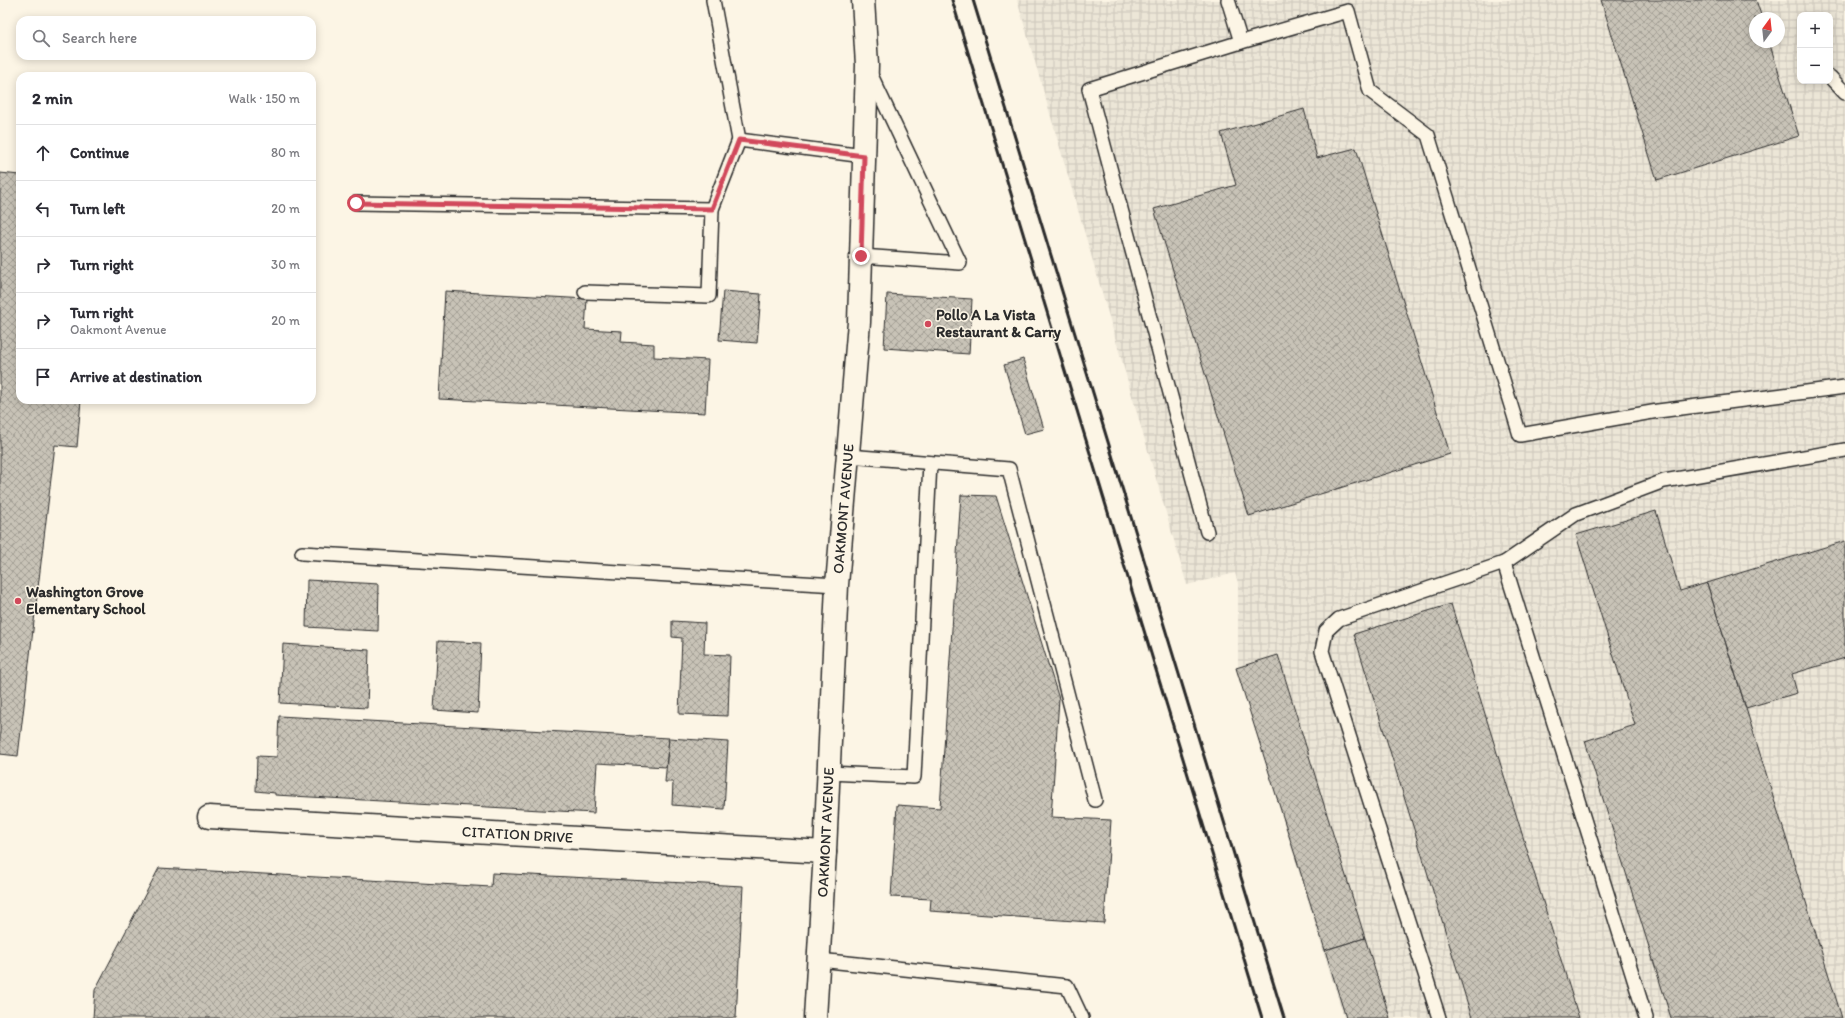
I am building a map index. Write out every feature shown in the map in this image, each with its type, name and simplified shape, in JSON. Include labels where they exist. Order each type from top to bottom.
[{"type":"street","name":"OAKMONT AVENUE","points":[[815,1018],[838,585],[859,322],[867,66],[863,0]]},
{"type":"street","name":"CITATION DRIVE","points":[[209,817],[825,852]]},
{"type":"lane","points":[[585,292],[709,296],[712,209],[739,140],[713,0]]},
{"type":"lane","points":[[1228,0],[1241,42]]},
{"type":"lane","points":[[1207,532],[1089,89],[1241,42],[1347,5],[1370,91],[1428,135],[1520,435],[1658,411],[1845,387]]},
{"type":"lane","points":[[861,256],[960,263],[867,66]]},
{"type":"lane","points":[[1833,80],[1845,93]]},
{"type":"lane","points":[[739,140],[864,156]]},
{"type":"lane","points":[[356,203],[712,209]]},
{"type":"lane","points":[[1440,1018],[1322,652],[1326,631],[1339,619],[1504,563],[1576,514],[1664,481],[1845,450]]},
{"type":"lane","points":[[848,456],[1009,469],[1095,800]]},
{"type":"lane","points":[[829,773],[914,777],[930,463]]},
{"type":"lane","points":[[302,553],[838,585]]},
{"type":"lane","points":[[1504,563],[1646,1018]]},
{"type":"lane","points":[[819,960],[1067,986],[1082,1018]]},
{"type":"shaded area","points":[[1017,0],[1845,0],[1845,1018],[1344,1018],[1238,673],[1238,583],[1235,573],[1187,585]]},
{"type":"building","points":[[1601,0],[1756,0],[1760,12],[1749,12],[1749,48],[1771,48],[1799,136],[1657,180]]},
{"type":"building","points":[[1304,109],[1317,158],[1356,148],[1450,454],[1249,516],[1154,209],[1236,185],[1221,133]]},
{"type":"building","name":"Washington Grove Elementary School","points":[[0,173],[16,175],[16,404],[81,404],[77,447],[55,445],[18,756],[0,754]]},
{"type":"building","points":[[445,291],[587,299],[585,329],[622,331],[621,342],[654,344],[654,357],[708,360],[705,413],[439,399]]},
{"type":"building","points":[[723,291],[761,294],[757,343],[719,340]]},
{"type":"building","name":"Pollo A La Vista Restaurant & Carry","points":[[887,294],[972,299],[969,354],[884,348]]},
{"type":"building","points":[[1023,359],[1044,429],[1025,434],[1004,365]]},
{"type":"building","points":[[961,495],[996,496],[1059,699],[1051,817],[1111,820],[1104,923],[930,911],[931,899],[891,897],[897,805],[940,808]]},
{"type":"building","points":[[1656,511],[1680,591],[1707,583],[1842,1018],[1671,1018],[1585,741],[1635,725],[1576,535]]},
{"type":"building","points":[[1845,541],[1845,658],[1792,674],[1797,693],[1746,708],[1707,583]]},
{"type":"building","points":[[307,580],[379,584],[378,631],[306,627]]},
{"type":"building","points":[[1451,604],[1579,1018],[1472,1018],[1354,634]]},
{"type":"building","points":[[672,621],[705,623],[704,654],[730,655],[728,716],[679,714],[682,638],[672,637]]},
{"type":"building","points":[[438,641],[481,643],[478,713],[434,710]]},
{"type":"building","points":[[283,644],[369,650],[367,708],[280,703]]},
{"type":"building","points":[[1278,655],[1365,938],[1325,950],[1236,668]]},
{"type":"building","points":[[279,716],[669,738],[666,767],[597,763],[594,813],[275,795],[275,793],[256,791],[257,756],[277,757]]},
{"type":"building","points":[[669,738],[728,742],[724,809],[672,805],[673,782],[665,782]]},
{"type":"building","points":[[159,868],[491,887],[492,873],[743,886],[736,1018],[93,1018],[95,990]]},
{"type":"building","points":[[1365,938],[1390,1018],[1346,1018],[1325,950]]},
{"type":"railway","points":[[952,0],[1262,1018]]},
{"type":"railway","points":[[973,0],[1284,1018]]},
{"type":"place","name":"Pollo A La Vista Restaurant & Carry","points":[[928,324]]},
{"type":"place","name":"Washington Grove Elementary School","points":[[18,601]]},
{"type":"route","points":[[356,203],[712,209],[739,140],[864,156],[861,256]]}]
